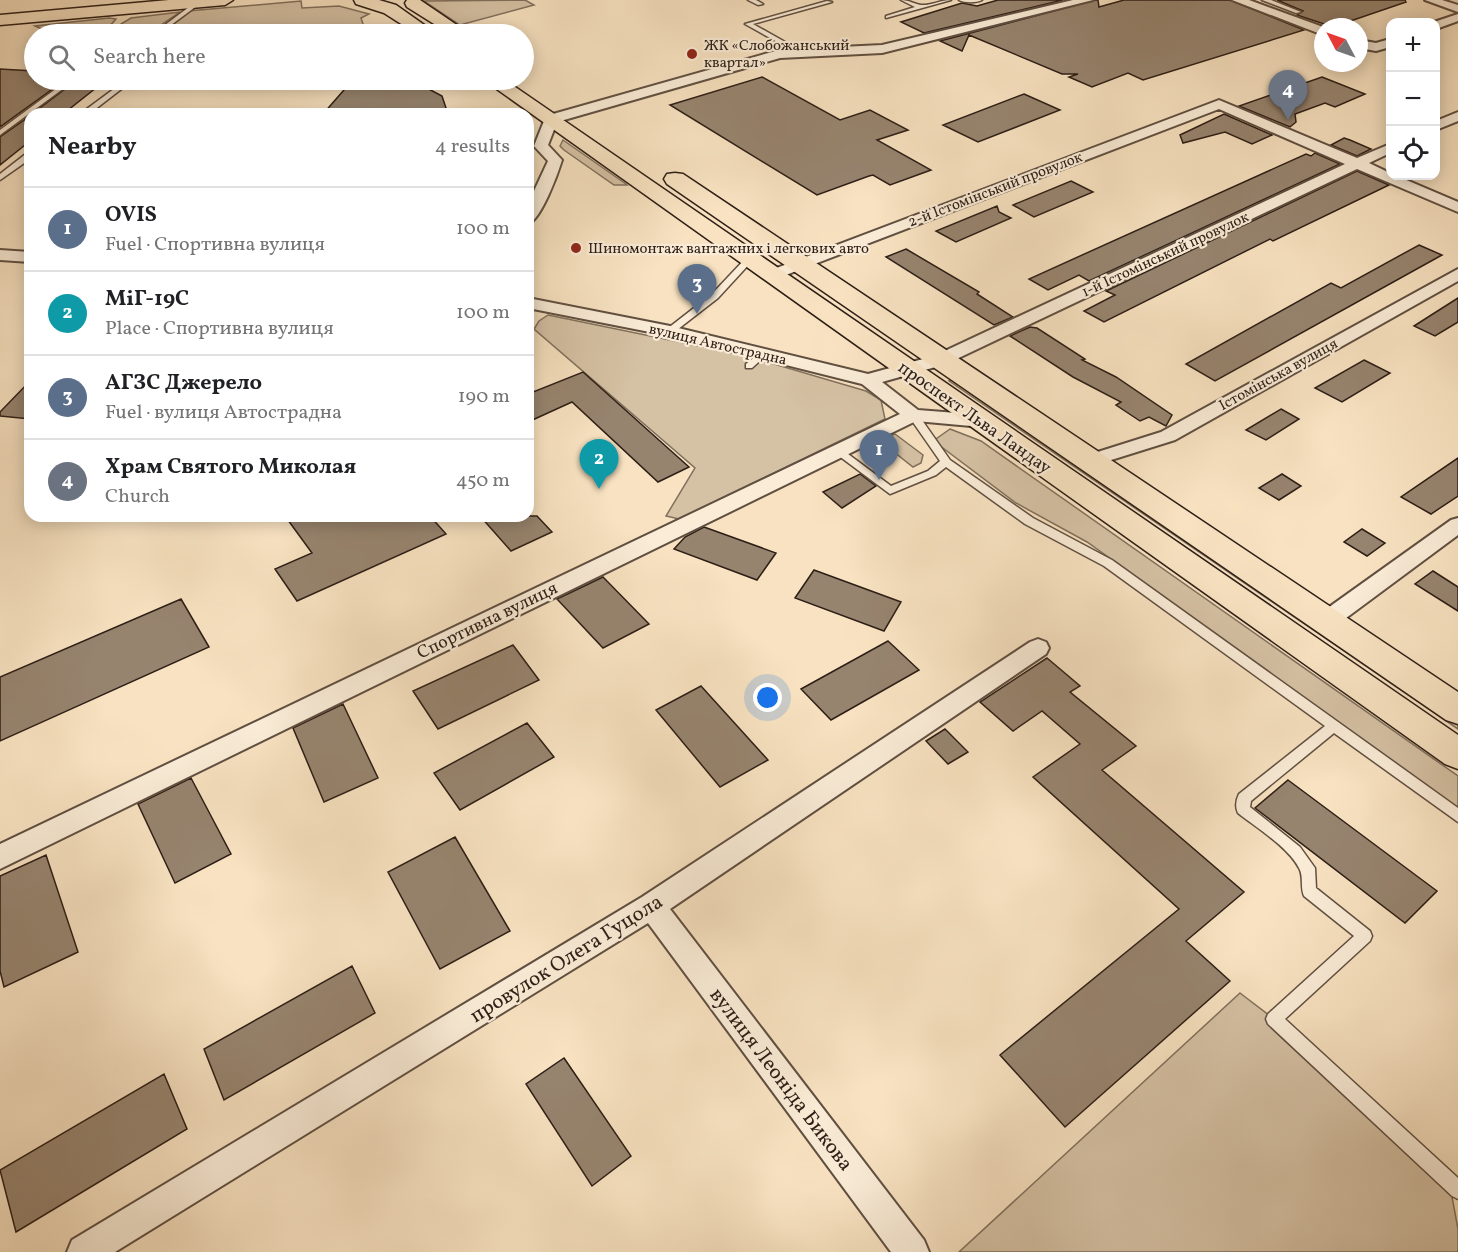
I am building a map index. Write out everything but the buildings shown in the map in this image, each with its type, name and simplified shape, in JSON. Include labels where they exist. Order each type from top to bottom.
[{"type":"main road","points":[[0,20],[225,0]]},
{"type":"main road","points":[[362,0],[401,2],[442,24]]},
{"type":"main road","points":[[401,2],[420,24]]},
{"type":"main road","name":"проспект Льва Ландау","points":[[516,90],[560,109],[800,264],[1458,710]]},
{"type":"main road","name":"проспект Льва Ландау","points":[[560,109],[749,260],[1458,754]]},
{"type":"street","points":[[534,207],[550,176],[555,160],[541,146],[560,109],[773,55],[882,49],[1087,0]]},
{"type":"street","points":[[1238,0],[1314,29]]},
{"type":"street","points":[[1431,0],[1458,9]]},
{"type":"street","points":[[1440,24],[1458,17]]},
{"type":"street","points":[[1368,45],[1386,44]]},
{"type":"street","name":"2-й Істомінський провулок","points":[[772,275],[1219,104],[1357,164]]},
{"type":"street","points":[[1440,124],[1458,116]]},
{"type":"street","name":"1-й Істомінський провулок","points":[[907,371],[940,360],[1386,150]]},
{"type":"street","points":[[1357,164],[1458,207]]},
{"type":"street","points":[[0,255],[24,257]]},
{"type":"street","name":"Істомінська вулиця","points":[[1092,460],[1168,436],[1458,274]]},
{"type":"street","name":"вулиця Автострадна","points":[[534,304],[670,331],[868,380],[907,371]]},
{"type":"street","points":[[868,380],[913,415]]},
{"type":"street","name":"Спортивна вулиця","points":[[0,857],[836,450],[913,415],[982,421]]},
{"type":"street","points":[[1326,621],[1458,525]]},
{"type":"street","name":"провулок Олега Гуцола","points":[[84,1252],[652,906],[1038,648]]},
{"type":"street","name":"вулиця Леоніда Бикова","points":[[652,906],[912,1252]]},
{"type":"lane","points":[[751,0],[760,4]]},
{"type":"lane","points":[[904,0],[921,7]]},
{"type":"lane","points":[[888,17],[948,0]]},
{"type":"lane","points":[[962,0],[979,0]]},
{"type":"lane","points":[[1265,0],[1298,12]]},
{"type":"lane","points":[[169,24],[199,2]]},
{"type":"lane","points":[[799,52],[748,24],[829,2]]},
{"type":"lane","points":[[34,108],[58,90]]},
{"type":"lane","points":[[92,108],[116,90]]},
{"type":"lane","points":[[0,133],[24,115]]},
{"type":"lane","points":[[0,178],[24,160]]},
{"type":"lane","points":[[670,331],[715,296],[749,260]]},
{"type":"lane","points":[[749,366],[762,354]]},
{"type":"lane","points":[[913,415],[946,462],[1029,521],[1108,563],[1458,816]]},
{"type":"lane","points":[[836,450],[891,491],[932,473],[946,462]]},
{"type":"lane","points":[[1334,727],[1244,798],[1243,809],[1295,850],[1308,868],[1309,891],[1365,936],[1274,1019],[1458,1190]]},
{"type":"shaded area","points":[[525,0],[534,5],[458,24],[424,1]]},
{"type":"shaded area","points":[[301,1],[302,8],[339,6],[369,14],[361,18],[363,24],[171,24],[188,11]]},
{"type":"shaded area","points":[[180,12],[162,24],[121,24],[131,18]]},
{"type":"shaded area","points":[[109,18],[116,19],[111,24],[54,24]]},
{"type":"shaded area","points":[[563,140],[627,185],[614,185],[564,150],[560,146]]},
{"type":"shaded area","points":[[548,315],[743,355],[866,391],[881,400],[885,419],[679,519],[666,516],[695,468],[534,329],[539,321]]},
{"type":"shaded area","points":[[956,378],[1458,717],[1458,729],[949,381]]},
{"type":"shaded area","points":[[950,429],[981,441],[1458,776],[1458,808],[1087,542],[1016,503],[939,445],[936,439]]},
{"type":"shaded area","points":[[895,434],[923,455],[921,463],[913,467],[884,444],[888,437]]},
{"type":"shaded area","points":[[1240,993],[1274,1019],[1458,1190],[1452,1197],[1458,1229],[1458,1252],[959,1252]]},
{"type":"place","name":"ЖК «Слобожанський квартал»","points":[[692,54]]},
{"type":"place","name":"Храм Святого Миколая","points":[[1288,120]]},
{"type":"place","name":"Шиномонтаж вантажних і легкових авто","points":[[576,248]]},
{"type":"place","name":"АГЗС Джерело","points":[[697,314]]},
{"type":"place","name":"OVIS","points":[[879,480]]},
{"type":"place","name":"МіГ-19С","points":[[599,489]]}]
